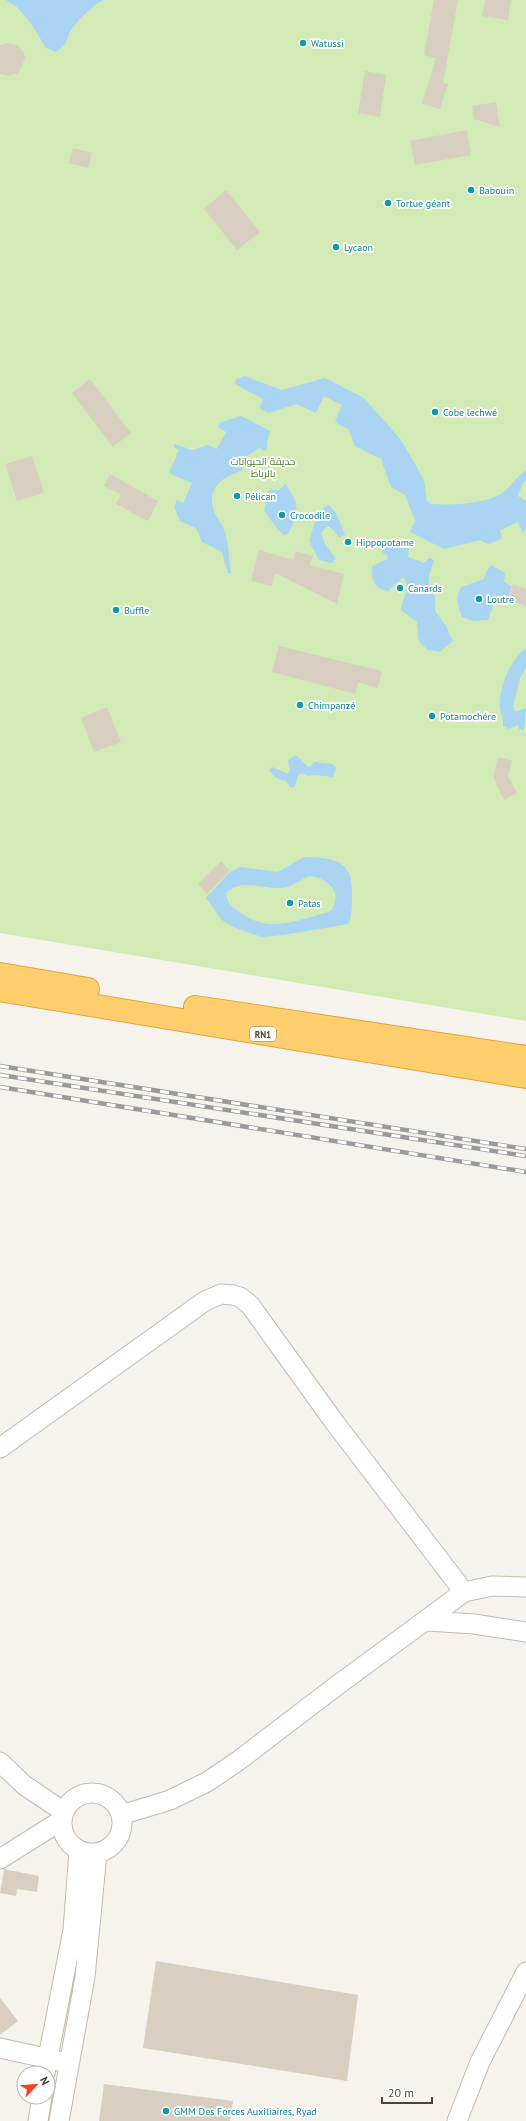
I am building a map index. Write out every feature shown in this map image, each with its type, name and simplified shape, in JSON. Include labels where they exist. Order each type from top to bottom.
[{"type":"highway","name":"RN1","points":[[0,974],[207,1009],[526,1057]]},
{"type":"highway","name":"RN1","points":[[0,990],[526,1077]]},
{"type":"street","points":[[0,1448],[205,1301],[221,1294],[240,1297],[259,1315],[335,1423],[464,1592]]},
{"type":"street","points":[[121,1816],[170,1800],[207,1782],[238,1761],[335,1686],[428,1620],[464,1592],[492,1586],[526,1587]]},
{"type":"street","points":[[428,1620],[474,1624],[526,1632]]},
{"type":"street","points":[[0,1762],[24,1785],[63,1816],[66,1838],[88,1852],[108,1848],[117,1840],[122,1828],[121,1816],[114,1802],[101,1794],[86,1793],[73,1800],[63,1816],[0,1859]]},
{"type":"street","points":[[59,2121],[84,1977],[88,1852]]},
{"type":"street","points":[[46,2065],[88,1852]]},
{"type":"street","points":[[457,2121],[480,2062],[526,1972]]},
{"type":"street","points":[[0,2048],[43,2065]]},
{"type":"street","points":[[56,2065],[69,2064]]},
{"type":"street","points":[[38,2121],[41,2105]]},
{"type":"green space","name":"حديقة الحيوانات بالرباط","points":[[0,0],[526,0],[526,1021],[0,933]]},
{"type":"water","points":[[6,0],[103,0],[80,19],[71,30],[63,46],[56,52],[46,48],[32,25],[17,7]]},
{"type":"water","points":[[245,376],[282,390],[325,378],[364,398],[401,440],[424,481],[427,501],[430,504],[466,504],[493,498],[501,494],[526,471],[526,481],[522,485],[518,496],[526,501],[526,530],[522,532],[518,522],[500,530],[502,539],[488,544],[480,540],[444,549],[410,532],[415,521],[405,495],[391,487],[381,459],[355,446],[348,429],[335,422],[342,405],[324,396],[316,413],[297,404],[268,413],[259,408],[263,399],[235,384],[236,379]]},
{"type":"water","points":[[241,416],[270,431],[267,448],[264,451],[259,448],[243,459],[242,471],[228,476],[218,484],[212,496],[214,511],[224,530],[227,542],[231,573],[228,573],[222,552],[202,542],[196,528],[180,521],[174,507],[177,500],[183,503],[192,483],[169,473],[179,450],[174,447],[175,444],[192,450],[208,445],[217,449],[226,432],[218,427],[219,423]]},
{"type":"water","points":[[285,484],[290,490],[295,502],[296,514],[288,534],[283,535],[264,510],[269,490],[279,490]]},
{"type":"water","points":[[329,505],[336,513],[345,535],[339,537],[329,526],[326,527],[321,533],[325,544],[335,558],[334,562],[330,563],[319,560],[309,541],[316,519],[324,507]]},
{"type":"water","points":[[385,541],[395,542],[409,549],[408,557],[424,563],[429,558],[434,560],[429,576],[429,584],[435,597],[435,611],[446,626],[453,641],[440,652],[428,650],[419,642],[417,622],[401,610],[407,589],[406,581],[403,577],[388,591],[379,588],[374,583],[372,566],[388,559],[387,555],[381,550]]},
{"type":"water","points":[[491,565],[505,573],[504,582],[511,586],[508,599],[494,604],[488,620],[473,621],[462,617],[458,606],[458,595],[461,587],[484,579],[486,572]]},
{"type":"water","points":[[526,648],[526,668],[520,678],[513,706],[515,711],[526,708],[524,730],[519,729],[518,725],[509,729],[503,726],[500,708],[501,691],[510,667],[520,653]]},
{"type":"water","points":[[296,755],[310,767],[314,762],[333,764],[336,767],[333,777],[314,775],[308,776],[302,773],[298,775],[294,787],[290,787],[286,781],[276,778],[269,770],[272,767],[288,774],[290,770],[288,760]]},
{"type":"water","points":[[304,857],[332,860],[345,867],[349,873],[352,893],[351,916],[349,924],[262,937],[233,927],[222,920],[206,898],[230,872],[240,867],[278,872]],"holes":[[[309,876],[316,877],[332,887],[336,897],[335,904],[331,911],[293,922],[271,924],[254,920],[234,908],[228,902],[226,896],[226,893],[238,886],[252,885],[282,888],[288,887]]]},
{"type":"building","points":[[434,0],[458,0],[443,83],[448,84],[440,109],[422,104],[436,58],[424,55]]},
{"type":"building","points":[[485,0],[511,0],[508,20],[482,16]]},
{"type":"building","points":[[6,43],[17,45],[24,53],[25,59],[18,73],[9,76],[0,74],[0,45]]},
{"type":"building","points":[[365,71],[386,75],[380,117],[358,113]]},
{"type":"building","points":[[496,102],[500,127],[474,119],[472,106]]},
{"type":"building","points":[[467,130],[471,155],[415,165],[410,141]]},
{"type":"building","points":[[73,148],[92,153],[88,168],[69,163]]},
{"type":"building","points":[[226,190],[260,232],[237,250],[204,209]]},
{"type":"building","points":[[90,379],[131,433],[113,447],[72,393]]},
{"type":"building","points":[[32,456],[44,493],[17,501],[5,464]]},
{"type":"building","points":[[110,474],[158,501],[148,521],[116,504],[121,494],[104,486]]},
{"type":"building","points":[[259,550],[293,560],[295,551],[313,556],[310,565],[344,574],[337,604],[275,573],[272,586],[251,581]]},
{"type":"building","points":[[513,585],[526,589],[526,606],[508,601]]},
{"type":"building","points":[[279,646],[382,671],[378,688],[358,682],[355,694],[272,672]]},
{"type":"building","points":[[107,707],[121,742],[94,752],[81,718]]},
{"type":"building","points":[[498,757],[512,761],[508,776],[517,793],[504,800],[493,777]]},
{"type":"building","points":[[221,861],[230,871],[207,894],[198,884]]},
{"type":"building","points":[[4,1869],[39,1876],[37,1892],[17,1889],[16,1896],[0,1893]]},
{"type":"building","points":[[156,1961],[358,1995],[347,2081],[143,2048]]},
{"type":"building","points":[[0,1998],[18,2021],[0,2035]]},
{"type":"building","name":"GMM Des Forces Auxiliaires, Ryad","points":[[104,2084],[233,2101],[230,2121],[99,2121]]},
{"type":"railway","points":[[0,1066],[526,1149]]},
{"type":"railway","points":[[0,1075],[526,1156]]},
{"type":"railway","points":[[0,1087],[526,1172]]},
{"type":"place","name":"Watussi","points":[[303,43]]},
{"type":"place","name":"Babouin","points":[[471,190]]},
{"type":"place","name":"Tortue géant","points":[[388,203]]},
{"type":"place","name":"Lycaon","points":[[336,247]]},
{"type":"place","name":"Cobe lechwé","points":[[435,412]]},
{"type":"place","name":"Pélican","points":[[237,496]]},
{"type":"place","name":"Crocodile","points":[[282,515]]},
{"type":"place","name":"Hippopotame","points":[[348,542]]},
{"type":"place","name":"Canards","points":[[400,588]]},
{"type":"place","name":"Loutre","points":[[479,599]]},
{"type":"place","name":"Buffle","points":[[116,610]]},
{"type":"place","name":"Chimpanzé","points":[[300,705]]},
{"type":"place","name":"Potamochére","points":[[432,716]]},
{"type":"place","name":"Patas","points":[[290,903]]},
{"type":"place","name":"GMM Des Forces Auxiliaires, Ryad","points":[[166,2111]]}]
